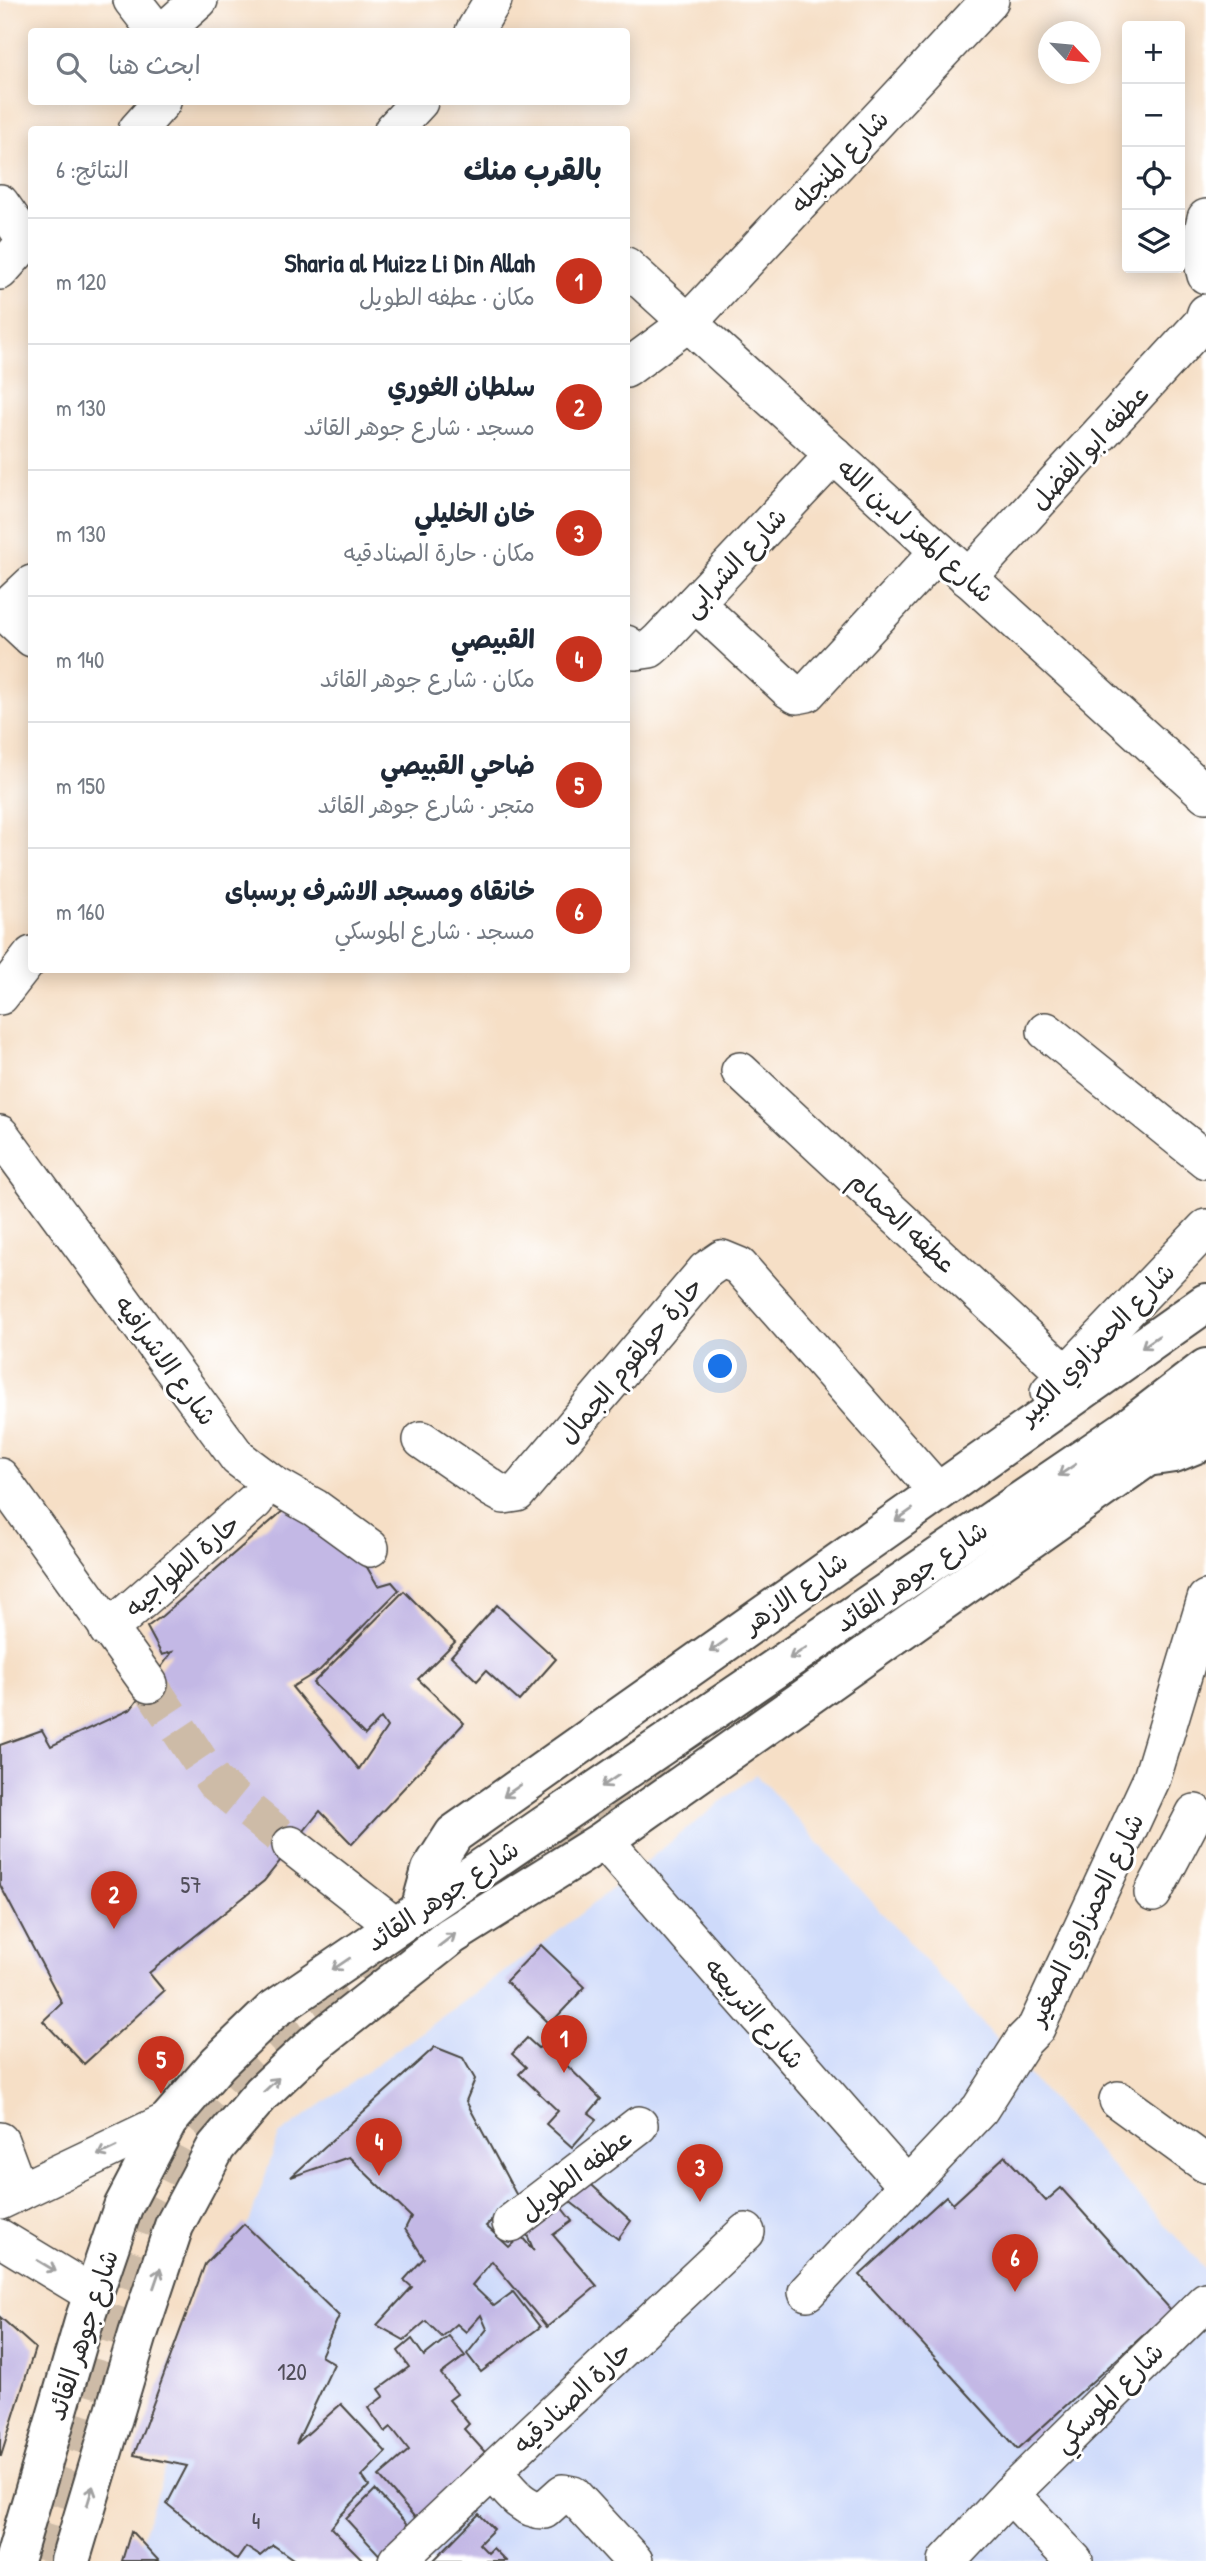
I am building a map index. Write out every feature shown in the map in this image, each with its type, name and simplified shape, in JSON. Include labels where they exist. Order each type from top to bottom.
[{"type":"main road","name":"شارع الازهر","points":[[408,1918],[431,1870],[454,1834],[1206,1303]]},
{"type":"main road","points":[[1135,1444],[1206,1368]]},
{"type":"main road","points":[[1135,1444],[1206,1410]]},
{"type":"main road","points":[[1135,1444],[1174,1453],[1206,1440]]},
{"type":"main road","name":"شارع جوهر القائد","points":[[71,2561],[138,2334],[174,2226],[216,2147],[262,2093],[313,2045],[451,1936],[604,1840],[1135,1444]]},
{"type":"main road","name":"شارع جوهر القائد","points":[[14,2561],[123,2207],[168,2121],[218,2063],[272,2011],[408,1918],[1135,1444]]},
{"type":"street","points":[[132,0],[154,28]]},
{"type":"street","points":[[168,28],[199,0]]},
{"type":"street","points":[[476,28],[493,0]]},
{"type":"street","name":"شارع المنجله","points":[[630,366],[688,323],[990,0]]},
{"type":"street","points":[[141,126],[159,105]]},
{"type":"street","points":[[397,126],[416,105]]},
{"type":"street","points":[[0,203],[28,237]]},
{"type":"street","points":[[1206,218],[1201,237],[1206,275]]},
{"type":"street","points":[[0,271],[28,239]]},
{"type":"street","name":"شارع المعز لدين الله","points":[[630,270],[1204,789]]},
{"type":"street","name":"عطفه ابو الفضل","points":[[968,578],[1203,322],[1206,313]]},
{"type":"street","name":"شارع الشرابى","points":[[630,646],[636,651],[650,649],[834,455]]},
{"type":"street","points":[[695,603],[788,689],[797,695],[807,693],[939,551]]},
{"type":"street","points":[[28,588],[2,613],[28,635]]},
{"type":"street","points":[[0,996],[28,960]]},
{"type":"street","points":[[1046,1031],[1206,1160]]},
{"type":"street","name":"عطفه الحمام","points":[[740,1071],[1066,1374]]},
{"type":"street","name":"شارع الاشرافيه","points":[[0,1134],[238,1458],[370,1548]]},
{"type":"street","name":"شارع الحمزاوي الكبير","points":[[986,1458],[1206,1228]]},
{"type":"street","name":"حارة حولقوم الجمال","points":[[422,1440],[493,1489],[504,1495],[517,1493],[706,1270],[722,1259],[739,1266],[938,1492]]},
{"type":"street","points":[[0,1477],[149,1684]]},
{"type":"street","name":"حارة الطواجيه","points":[[108,1630],[255,1501]]},
{"type":"street","name":"شارع الحمزاوي الصغير","points":[[807,2292],[980,2109],[1024,2040],[1036,2028],[1152,1778],[1206,1598]]},
{"type":"street","points":[[1152,1778],[1200,1817],[1153,1893]]},
{"type":"street","name":"شارع التربيعه","points":[[604,1840],[907,2186]]},
{"type":"street","points":[[291,1846],[408,1918]]},
{"type":"street","points":[[1118,2100],[1206,2164]]},
{"type":"street","points":[[0,2141],[10,2196],[168,2121]]},
{"type":"street","name":"عطفه الطويل","points":[[511,2223],[639,2125]]},
{"type":"street","name":"حارة الصنادقيه","points":[[397,2561],[746,2232]]},
{"type":"street","points":[[0,2238],[94,2295]]},
{"type":"street","name":"شارع الموسكي","points":[[947,2561],[1010,2494],[1206,2301]]},
{"type":"street","points":[[493,2471],[522,2503],[535,2510],[544,2510],[564,2493],[573,2495],[634,2561]]},
{"type":"street","points":[[1010,2494],[1074,2561]]},
{"type":"shaded area","points":[[756,1774],[1206,2270],[1206,2561],[134,2561],[279,2135],[541,1945]]},
{"type":"building","points":[[292,1503],[351,1540],[378,1586],[392,1582],[399,1590],[320,1670],[292,1687],[359,1769],[387,1727],[381,1718],[365,1735],[313,1683],[404,1591],[455,1642],[418,1679],[464,1723],[352,1844],[320,1811],[264,1881],[149,1973],[164,1991],[84,2064],[43,2021],[62,2003],[0,1885],[0,1745],[42,1730],[51,1746],[131,1709],[172,1652],[162,1655],[147,1627]]},
{"type":"building","points":[[497,1605],[556,1659],[519,1701],[486,1671],[477,1681],[451,1656]]},
{"type":"building","points":[[541,1945],[585,1987],[550,2024],[506,1981]]},
{"type":"building","points":[[527,2038],[538,2048],[546,2045],[601,2099],[589,2113],[597,2119],[572,2147],[546,2124],[558,2111],[519,2074],[526,2067],[512,2054]]},
{"type":"building","points":[[435,2047],[463,2058],[475,2079],[466,2101],[517,2196],[486,2226],[509,2247],[521,2236],[534,2251],[522,2223],[553,2197],[572,2221],[553,2235],[597,2286],[547,2327],[492,2261],[472,2285],[494,2306],[513,2292],[540,2327],[481,2372],[467,2354],[487,2329],[481,2315],[466,2332],[457,2324],[442,2337],[426,2321],[404,2340],[377,2325],[412,2287],[404,2280],[424,2258],[405,2229],[411,2217],[349,2157],[291,2177]]},
{"type":"building","points":[[1005,2156],[1046,2201],[1061,2188],[1171,2310],[1018,2449],[860,2275],[946,2196],[953,2204]]},
{"type":"building","points":[[582,2176],[631,2221],[618,2239],[559,2193]]},
{"type":"building","points":[[244,2224],[339,2316],[321,2356],[334,2364],[296,2444],[341,2404],[386,2452],[362,2476],[369,2486],[331,2528],[364,2561],[296,2561],[273,2545],[260,2556],[246,2547],[237,2560],[167,2504],[187,2466],[134,2455],[205,2264]]},
{"type":"building","points":[[0,2317],[35,2348],[1,2456],[0,2456]]},
{"type":"building","points":[[449,2336],[465,2356],[441,2374],[457,2394],[449,2400],[469,2424],[464,2429],[493,2461],[424,2528],[379,2476],[409,2450],[391,2427],[385,2432],[368,2408],[384,2396],[379,2389],[409,2367],[398,2351],[412,2339],[424,2356]]},
{"type":"building","points":[[375,2490],[419,2537],[385,2561],[346,2519]]},
{"type":"building","points":[[479,2514],[494,2529],[479,2544],[488,2553],[493,2548],[506,2561],[433,2561]]},
{"type":"building","points":[[131,2531],[159,2561],[122,2561]]},
{"type":"tunnel","points":[[149,1684],[214,1782],[291,1845]]},
{"type":"tunnel","points":[[43,2561],[111,2329],[149,2219],[193,2134],[242,2077],[295,2026],[666,1765]]},
{"type":"place","name":"سلطان الغوري","points":[[114,1929]]},
{"type":"place","name":"Sharia al Muizz Li Din Allah","points":[[564,2073]]},
{"type":"place","name":"ضاحي القبيصي","points":[[161,2094]]},
{"type":"place","name":"القبيصي","points":[[379,2176]]},
{"type":"place","name":"خان الخليلي","points":[[700,2202]]},
{"type":"place","name":"خانقاه ومسجد الاشرف برسباى","points":[[1015,2292]]}]
